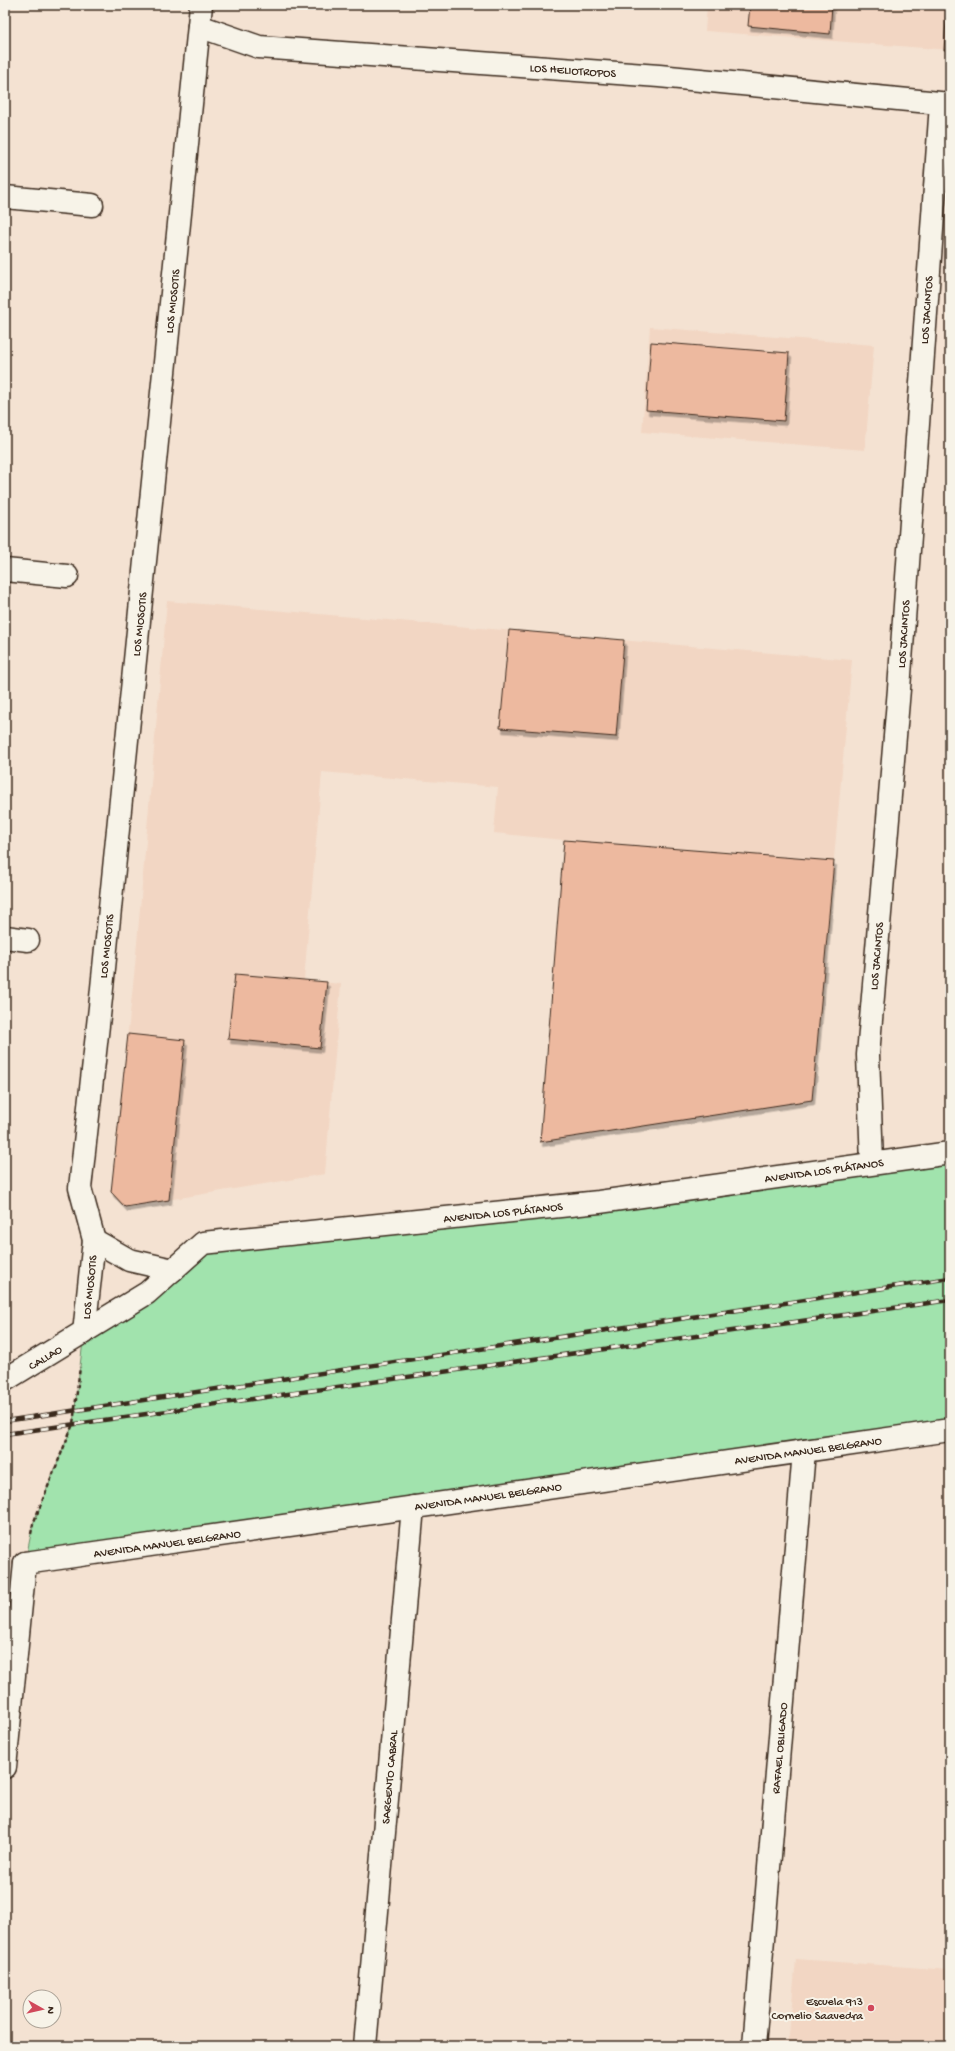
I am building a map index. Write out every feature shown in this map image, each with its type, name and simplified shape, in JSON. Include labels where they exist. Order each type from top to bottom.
[{"type":"street","name":"LOS HELIOTROPOS","points":[[200,15],[259,47],[659,76],[945,104]]},
{"type":"street","name":"LOS MIOSOTIS","points":[[84,1333],[94,1240],[80,1188],[101,998],[200,15]]},
{"type":"street","name":"LOS JACINTOS","points":[[872,1163],[868,1055],[899,689],[945,104]]},
{"type":"street","points":[[5,197],[92,205]]},
{"type":"street","points":[[5,570],[67,576]]},
{"type":"street","points":[[5,938],[28,940]]},
{"type":"street","name":"AVENIDA LOS PLÁTANOS","points":[[84,1333],[147,1293],[204,1243],[599,1202],[950,1153]]},
{"type":"street","name":"LOS MIOSOTIS","points":[[94,1240],[129,1260],[173,1270]]},
{"type":"street","name":"CALLAO","points":[[5,1380],[84,1333]]},
{"type":"street","name":"AVENIDA MANUEL BELGRANO","points":[[25,1563],[950,1430]]},
{"type":"street","name":"RAFAEL OBLIGADO","points":[[754,2046],[804,1451]]},
{"type":"street","name":"SARGENTO CABRAL","points":[[365,2046],[413,1507]]},
{"type":"street","points":[[5,1767],[9,1691],[25,1563]]},
{"type":"path","points":[[25,1563],[33,1524],[73,1424],[84,1333]]},
{"type":"shaded area","points":[[707,5],[950,5],[950,50],[705,31]]},
{"type":"shaded area","points":[[650,327],[874,345],[865,450],[642,432]]},
{"type":"shaded area","points":[[167,601],[852,660],[812,1100],[540,1142],[564,840],[494,833],[498,787],[322,772],[304,980],[341,984],[325,1174],[125,1207],[111,1192],[135,966]]},
{"type":"shaded area","name":"Escuela 913 Cornelio Saavedra","points":[[796,1959],[950,1970],[950,2046],[788,2046]]},
{"type":"green space","points":[[950,1153],[950,1430],[25,1563],[33,1524],[73,1424],[84,1333],[203,1243]]},
{"type":"building","points":[[750,5],[832,5],[830,34],[748,26]]},
{"type":"building","points":[[947,5],[950,5],[950,50],[944,50]]},
{"type":"building","points":[[651,342],[789,353],[784,421],[646,410]]},
{"type":"building","points":[[509,630],[624,640],[616,737],[500,728]]},
{"type":"building","points":[[564,840],[834,861],[812,1100],[540,1142]]},
{"type":"building","points":[[235,974],[327,982],[320,1048],[228,1039]]},
{"type":"building","points":[[128,1034],[185,1040],[169,1200],[125,1207],[111,1192]]},
{"type":"railway","points":[[5,1421],[950,1278]]},
{"type":"railway","points":[[5,1434],[950,1300]]},
{"type":"place","name":"Escuela 913 Cornelio Saavedra","points":[[871,2008]]}]
